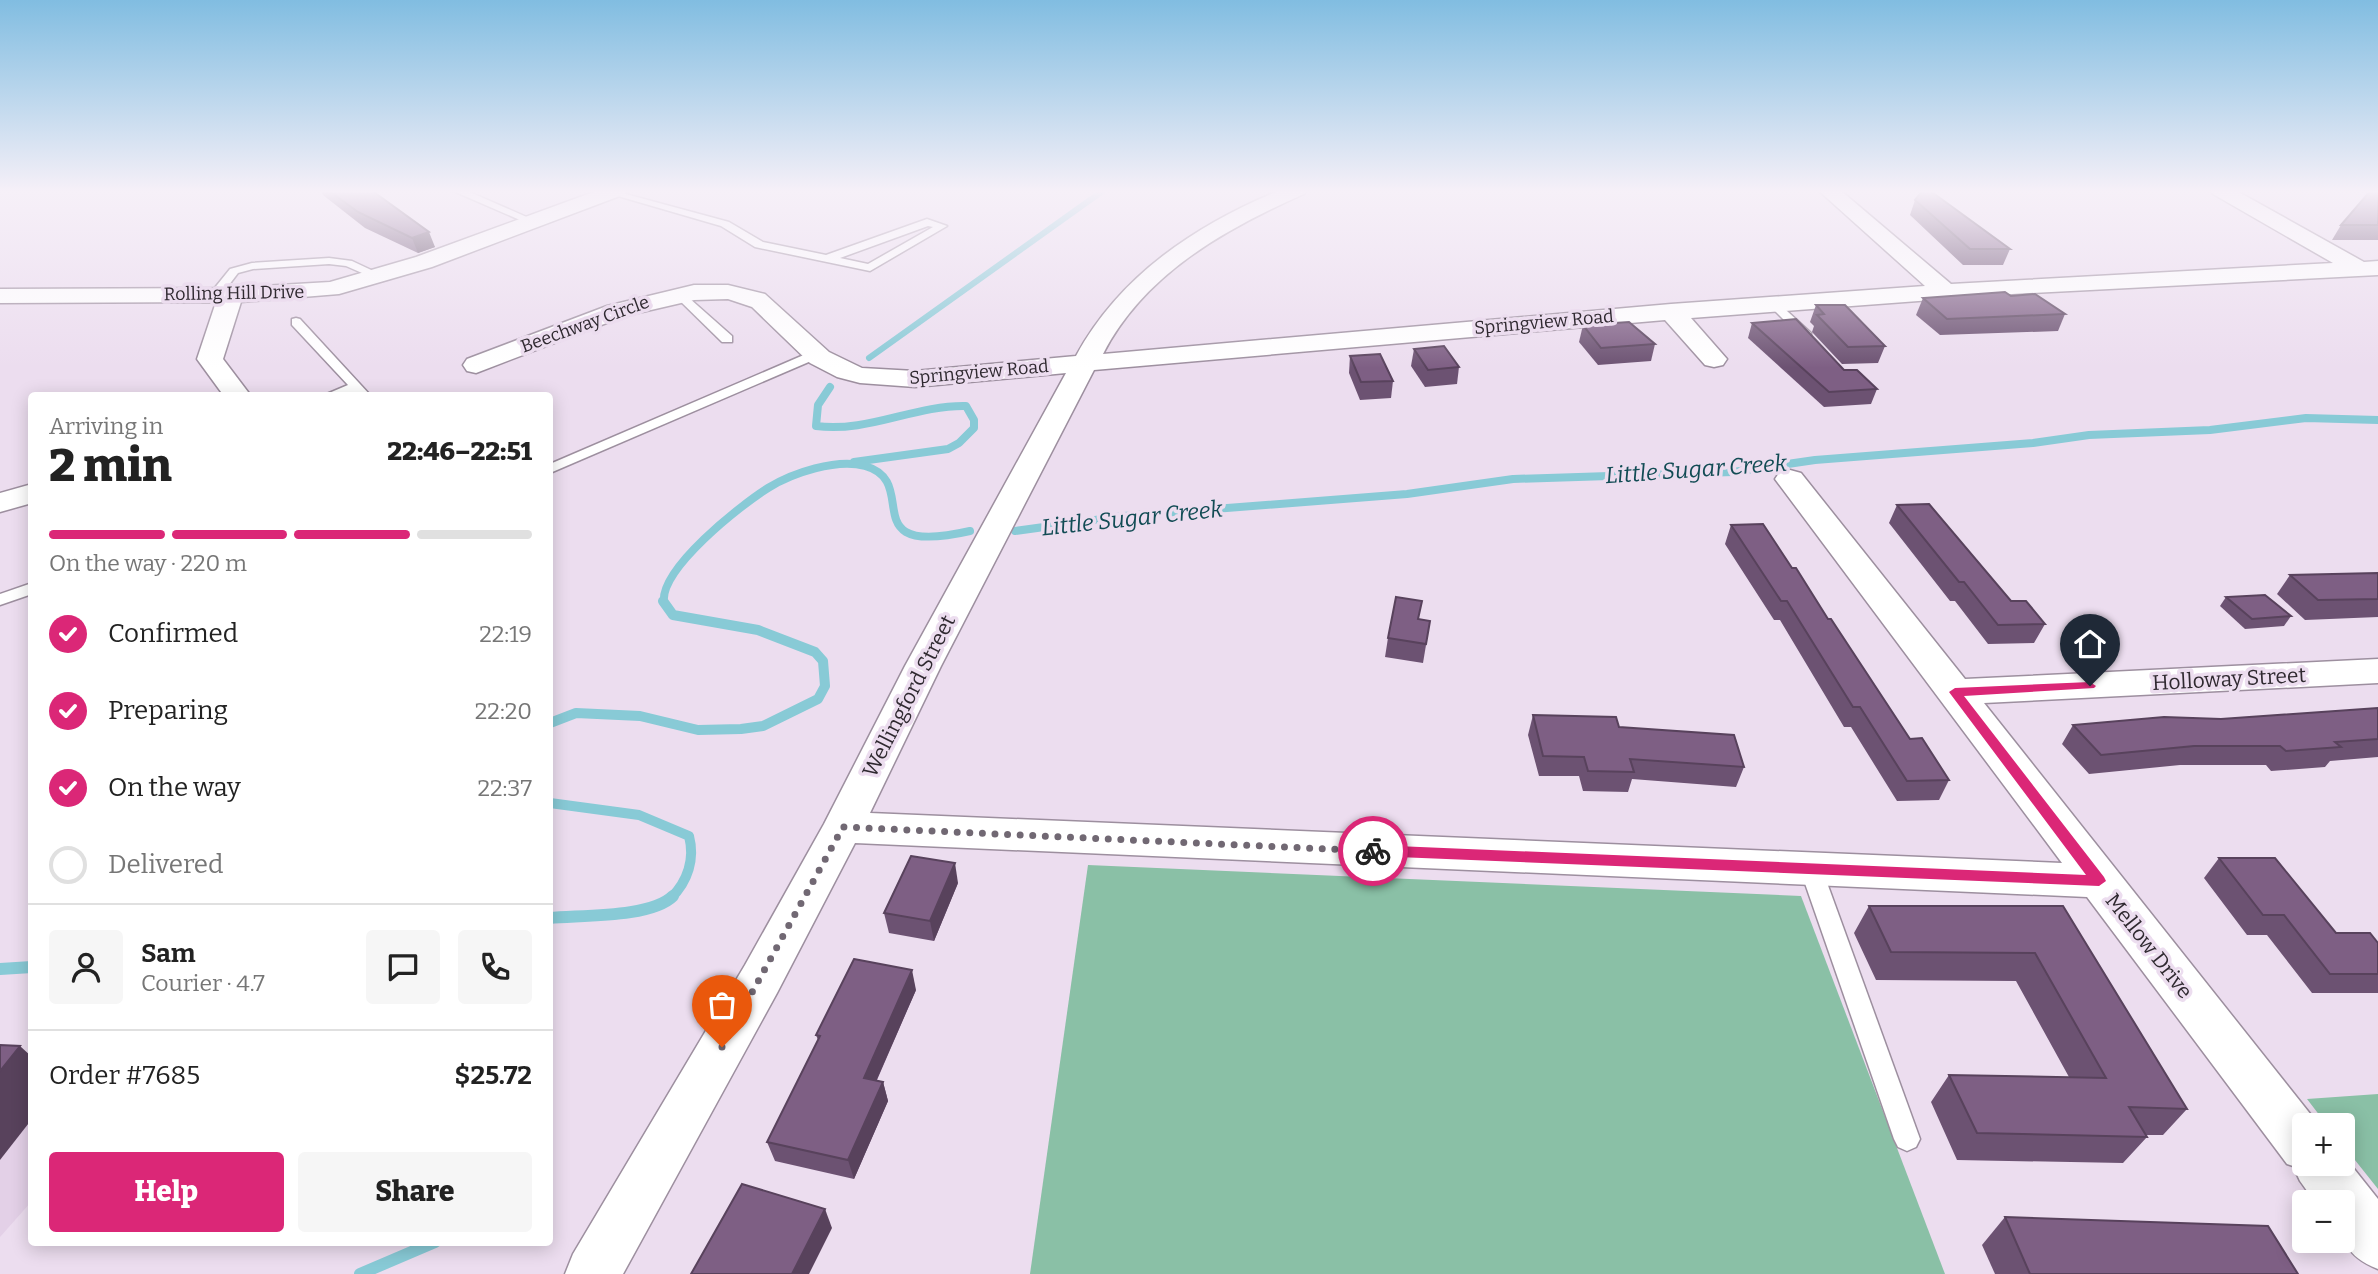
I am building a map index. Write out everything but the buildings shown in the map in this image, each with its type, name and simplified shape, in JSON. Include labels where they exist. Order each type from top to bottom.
[{"type":"street","name":"Rolling Hill Drive","points":[[0,296],[223,295],[331,289],[454,249]]},
{"type":"street","name":"Wellingford Street","points":[[593,1274],[761,979],[843,827],[923,666],[1101,333],[1122,304],[1150,274],[1182,249]]},
{"type":"street","points":[[1897,249],[1946,292]]},
{"type":"street","points":[[2330,249],[2372,272]]},
{"type":"street","name":"Springview Road","points":[[740,294],[759,301],[813,355],[830,367],[848,373],[888,379],[1671,311],[2223,273],[2372,272]]},
{"type":"street","name":"Beechway Circle","points":[[476,365],[643,301],[680,294],[740,294]]},
{"type":"street","points":[[223,295],[210,359],[235,392]]},
{"type":"street","points":[[1671,311],[1714,359]]},
{"type":"street","name":"Mellow Drive","points":[[1790,479],[2292,1130]]},
{"type":"street","points":[[0,503],[28,494]]},
{"type":"street","name":"Holloway Street","points":[[1955,692],[2378,671]]},
{"type":"street","points":[[843,827],[2099,881]]},
{"type":"street","points":[[2327,1176],[2378,1242]]},
{"type":"lane","points":[[781,249],[870,268],[902,249]]},
{"type":"lane","points":[[827,259],[853,249]]},
{"type":"lane","points":[[680,294],[727,339]]},
{"type":"lane","points":[[1775,304],[1814,344]]},
{"type":"lane","points":[[296,322],[361,391]]},
{"type":"lane","points":[[553,468],[813,355]]},
{"type":"lane","points":[[0,600],[28,590]]},
{"type":"lane","points":[[1811,869],[1907,1139]]},
{"type":"shaded area","points":[[0,1058],[28,1059],[28,1205],[0,1237]]},
{"type":"green space","points":[[1088,865],[1801,896],[1945,1274],[1030,1274]]},
{"type":"green space","points":[[2378,1094],[2378,1189],[2355,1160],[2355,1113],[2318,1113],[2307,1099]]},
{"type":"waterway","points":[[869,358],[1021,249]]},
{"type":"waterway","points":[[830,387],[818,405],[816,426],[854,426],[928,410],[966,406],[974,420],[974,428],[959,443],[948,449],[854,462]]},
{"type":"waterway","name":"Little Sugar Creek","points":[[1015,531],[1124,516],[1407,494],[1513,479],[1733,472],[1815,460],[2033,443],[2089,435],[2210,430],[2306,418],[2378,420]]},
{"type":"waterway","name":"Little Sugar Creek","points":[[664,602],[666,589],[674,573],[704,539],[768,488],[815,468],[854,464],[881,474],[889,487],[900,527],[912,534],[934,537],[970,531]]},
{"type":"waterway","name":"Little Sugar Creek","points":[[553,722],[576,713],[640,716],[698,730],[741,729],[763,726],[818,699],[825,686],[823,661],[815,652],[758,630],[673,615],[664,602]]},
{"type":"waterway","name":"Little Sugar Creek","points":[[553,803],[639,815],[689,836],[689,869],[672,897]]},
{"type":"waterway","name":"Little Sugar Creek","points":[[553,918],[632,912],[663,903],[672,897]]},
{"type":"waterway","points":[[0,969],[28,967]]},
{"type":"waterway","name":"Little Sugar Creek","points":[[360,1274],[426,1246]]},
{"type":"way so far","points":[[722,1047],[843,827],[1373,851]]},
{"type":"route","points":[[1373,851],[2099,881],[1955,692],[2090,686]]}]
